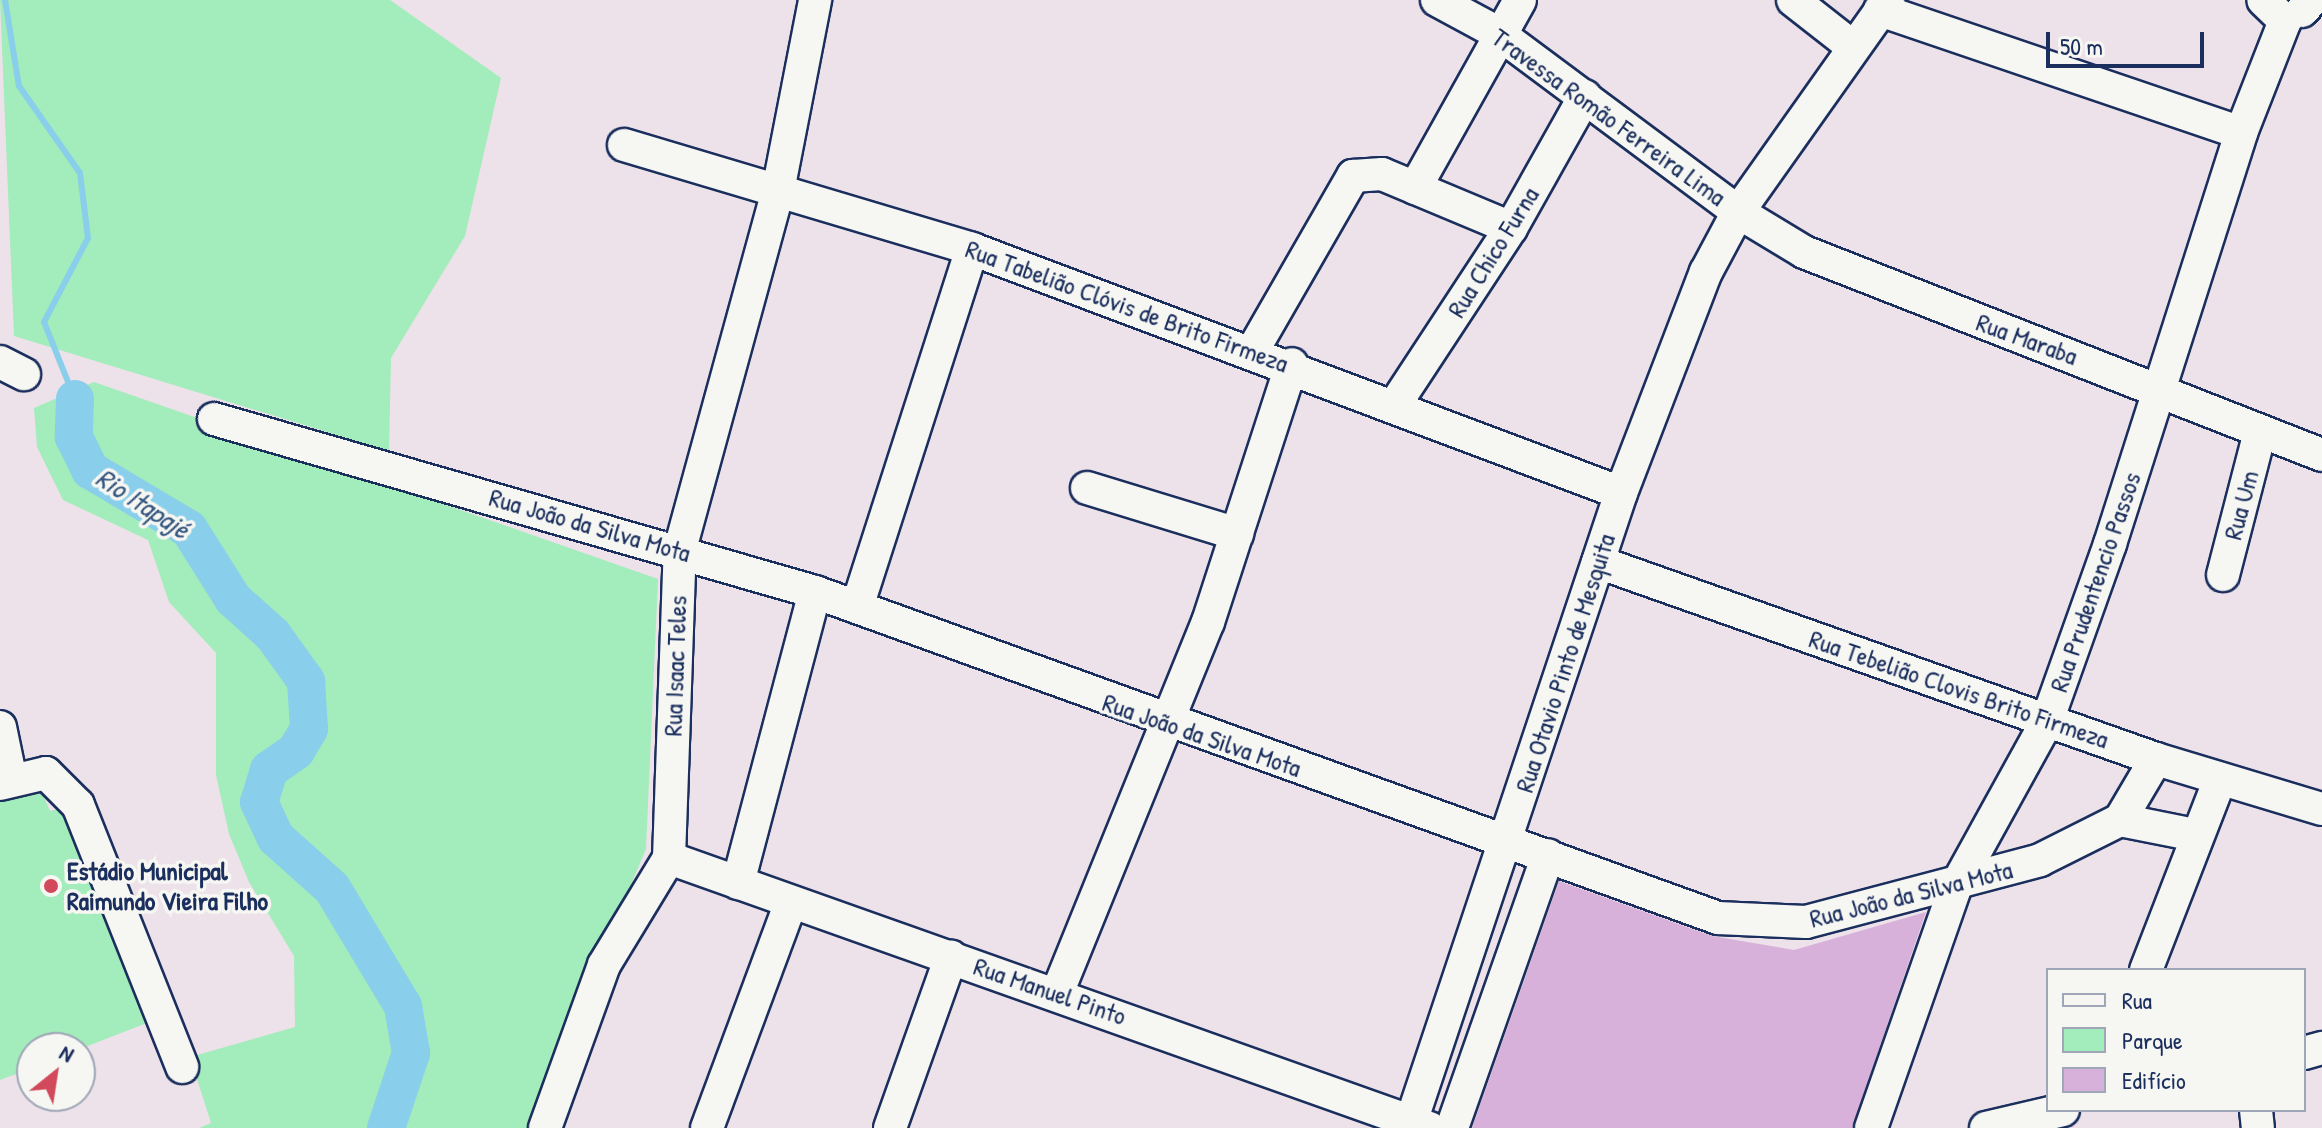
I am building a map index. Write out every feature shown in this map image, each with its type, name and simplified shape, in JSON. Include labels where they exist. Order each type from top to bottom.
[{"type":"street","name":"Rua Isaac Teles","points":[[545,1128],[604,965],[669,858],[680,549],[778,191],[815,0]]},
{"type":"street","name":"Travessa Romão Ferreira Lima","points":[[1437,0],[1498,33],[1738,212]]},
{"type":"street","points":[[1415,188],[1498,33],[1520,0]]},
{"type":"street","points":[[1793,0],[1853,47]]},
{"type":"street","points":[[1884,5],[2241,133]]},
{"type":"street","name":"Rua Otavio Pinto de Mesquita","points":[[1420,1125],[1506,839],[1621,493],[1706,272],[1738,212],[1884,5]]},
{"type":"street","name":"Rua Prudentencio Passos","points":[[1871,1128],[1955,888],[2047,721],[2241,133],[2291,8]]},
{"type":"street","name":"Rua Chico Furna","points":[[1394,406],[1511,228],[1585,96]]},
{"type":"street","name":"Rua Tabelião Clóvis de Brito Firmeza","points":[[624,145],[972,249],[1292,364],[1621,493]]},
{"type":"street","points":[[1253,350],[1343,185],[1366,172],[1415,188],[1511,228]]},
{"type":"street","name":"Rua Maraba","points":[[1738,212],[1886,288],[2160,386],[2259,436],[2322,455]]},
{"type":"street","points":[[857,607],[972,249]]},
{"type":"street","points":[[1058,991],[1237,534],[1292,364]]},
{"type":"street","name":"Rua João da Silva Mota","points":[[214,419],[680,549],[815,592],[1165,724],[1506,839],[1660,899],[1762,923],[1806,922],[1955,888],[2040,860],[2120,820]]},
{"type":"street","name":"Rua Um","points":[[2223,575],[2259,436]]},
{"type":"street","points":[[1087,488],[1237,534]]},
{"type":"street","name":"Rua Tebelião Clovis Brito Firmeza","points":[[1598,562],[2156,759],[2322,809]]},
{"type":"street","points":[[738,883],[815,592]]},
{"type":"street","points":[[0,727],[6,782],[46,773],[68,792],[89,829],[182,1067]]},
{"type":"street","points":[[2156,759],[2120,820],[2195,835]]},
{"type":"street","points":[[2147,968],[2195,835],[2220,779]]},
{"type":"street","points":[[1452,1128],[1548,855]]},
{"type":"street","name":"Rua Manuel Pinto","points":[[669,858],[951,957],[1058,991],[1420,1125]]},
{"type":"street","points":[[707,1128],[791,902]]},
{"type":"street","points":[[890,1128],[951,957]]},
{"type":"street","points":[[1986,1128],[2054,1112]]},
{"type":"green space","points":[[0,0],[390,0],[501,78],[465,236],[391,358],[389,451],[14,336]]},
{"type":"green space","points":[[94,382],[658,579],[646,849],[528,1128],[199,1128],[211,1123],[190,1057],[295,1027],[294,956],[249,882],[229,834],[216,775],[216,653],[169,602],[148,540],[63,500],[37,447],[34,408]]},
{"type":"green space","name":"Estádio Municipal Raimundo Vieira Filho","points":[[37,781],[50,811],[70,806],[157,1019],[96,1043],[96,1032],[16,1032],[16,1074],[0,1080],[0,795]]},
{"type":"building","points":[[1559,881],[1712,936],[1794,950],[1926,912],[1852,1128],[1472,1128]]},
{"type":"waterway","name":"Rio Itapajé","points":[[5,0],[19,86],[80,173],[88,238],[44,322],[75,399]]},
{"type":"waterway","name":"Rio Itapajé","points":[[75,399],[74,437],[90,470],[189,529],[233,599],[273,635],[306,681],[309,729],[296,751],[269,770],[259,802],[276,838],[332,888],[403,1006],[411,1053],[386,1128]]},
{"type":"place","name":"Estádio Municipal Raimundo Vieira Filho","points":[[51,886]]}]
